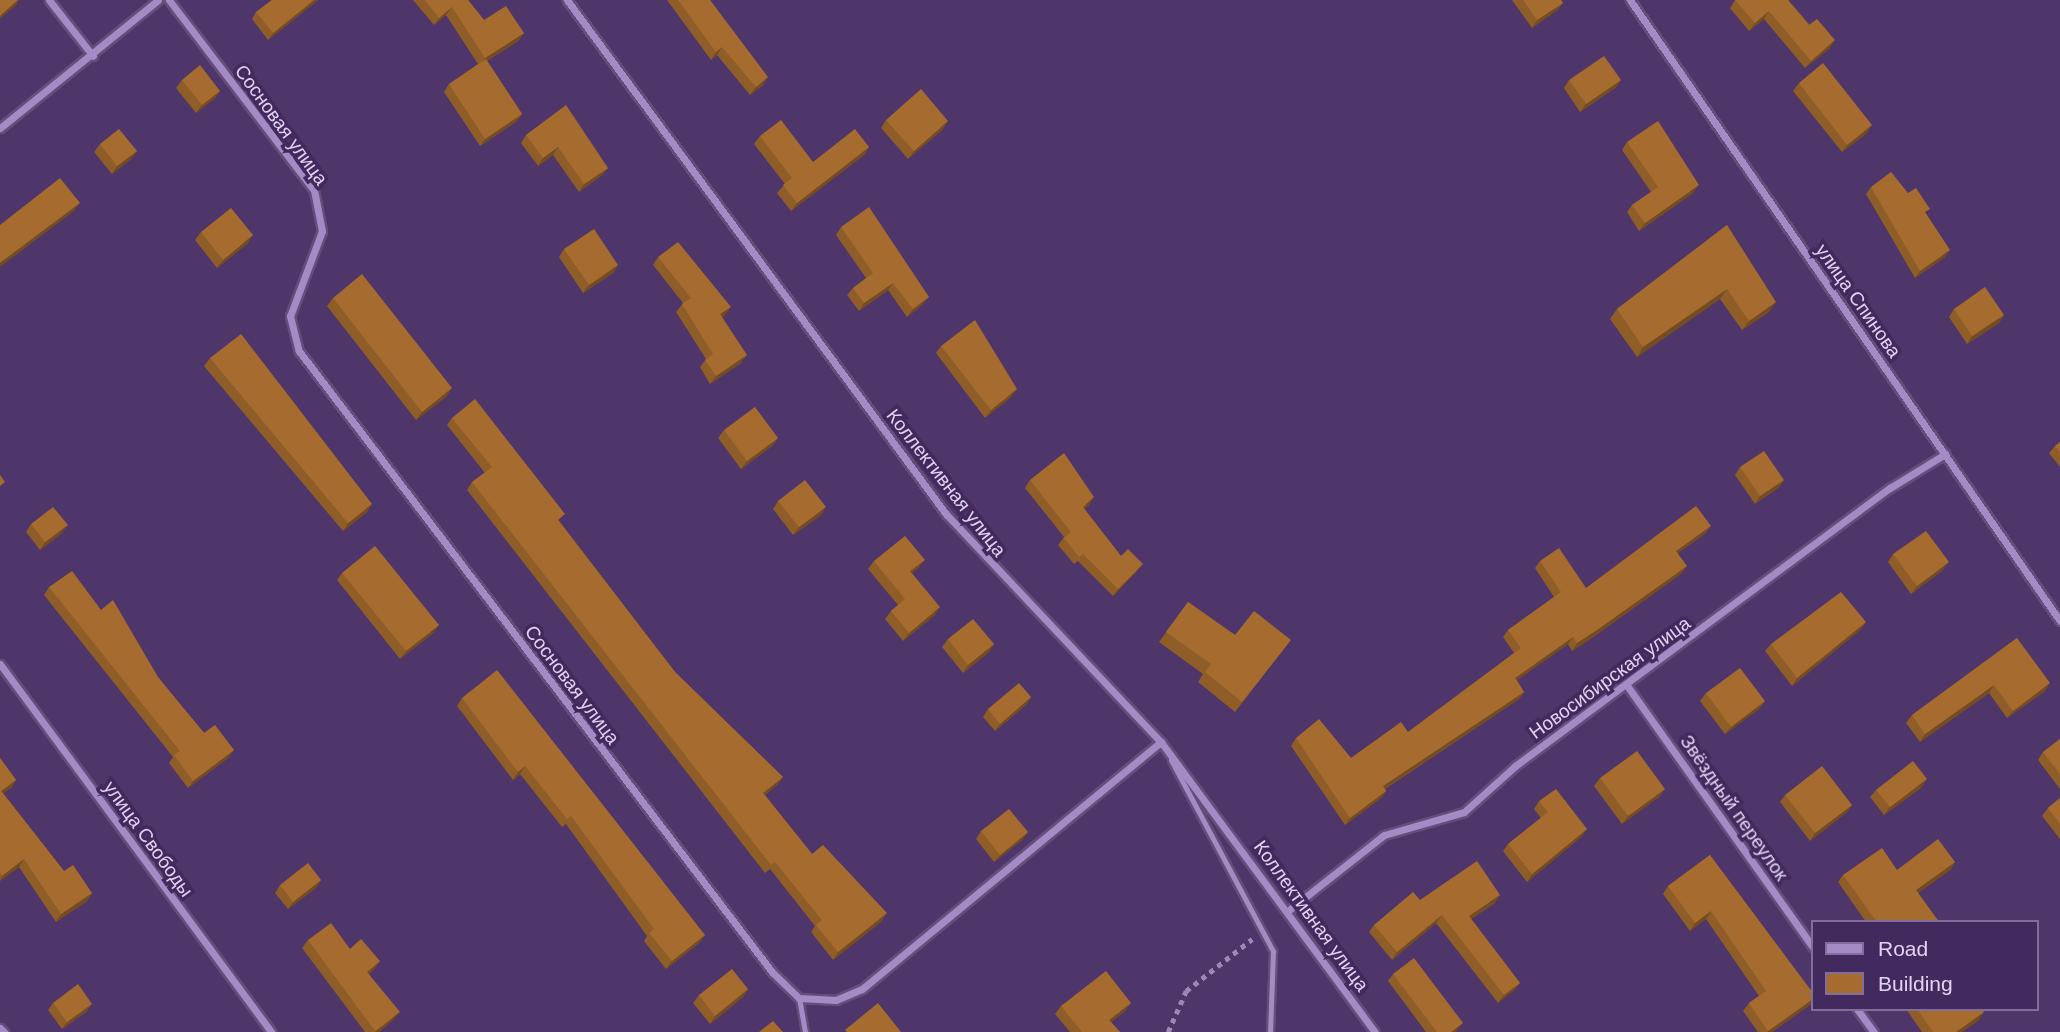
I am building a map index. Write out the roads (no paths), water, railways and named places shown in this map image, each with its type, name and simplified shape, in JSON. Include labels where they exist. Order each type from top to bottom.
[{"type":"street","points":[[49,0],[93,56]]},
{"type":"street","points":[[0,128],[93,56],[158,0]]},
{"type":"street","name":"Сосновая улица","points":[[169,0],[314,190],[322,231],[290,316],[299,351],[764,961],[799,998]]},
{"type":"street","name":"Коллективная улица","points":[[566,0],[954,524],[1161,742],[1289,910],[1375,1032]]},
{"type":"street","name":"улица Спинова","points":[[1630,0],[2060,621]]},
{"type":"street","name":"Новосибирская улица","points":[[1289,910],[1384,835],[1464,812],[1515,766],[1628,687],[1890,488],[1945,454]]},
{"type":"street","name":"улица Свободы","points":[[0,664],[271,1032]]},
{"type":"street","name":"Звёздный переулок","points":[[1628,687],[1812,946]]},
{"type":"street","points":[[799,998],[836,1000],[862,989],[1161,742]]},
{"type":"street","points":[[1858,1011],[1874,1032]]},
{"type":"street","points":[[0,1028],[4,1032]]},
{"type":"lane","points":[[1161,742],[1273,951],[1270,1032]]},
{"type":"lane","points":[[799,998],[805,1032]]}]
